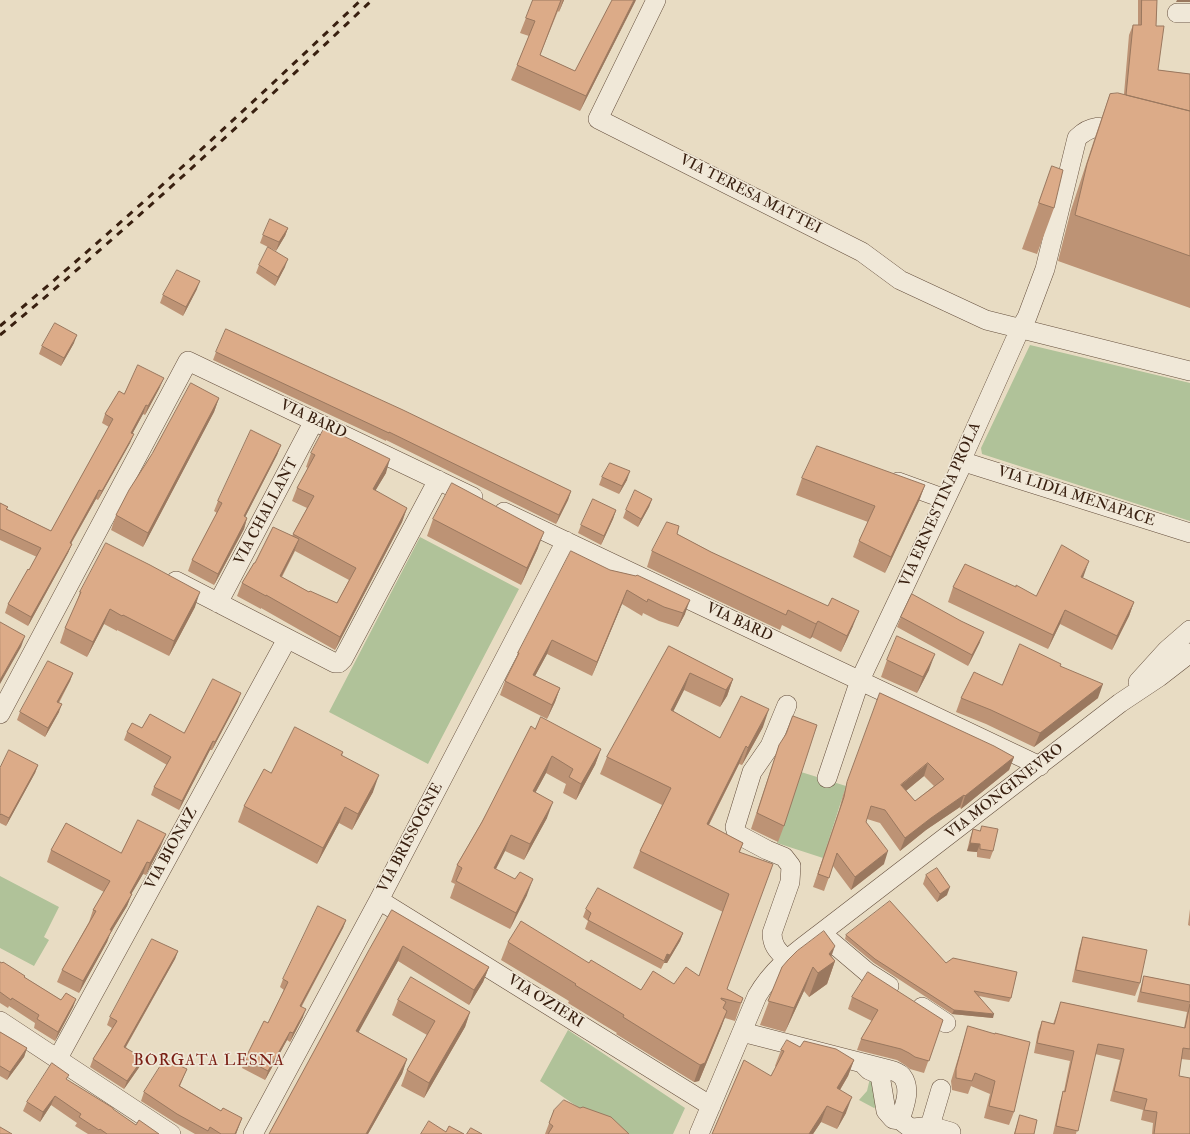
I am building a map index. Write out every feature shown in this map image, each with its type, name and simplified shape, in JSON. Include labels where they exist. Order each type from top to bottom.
[{"type":"street","name":"VIA TERESA MATTEI","points":[[656,0],[598,119],[862,252],[900,280],[986,320],[1190,371]]},
{"type":"street","points":[[1020,329],[1027,317],[1048,258],[1077,138],[1085,130],[1102,127],[1139,135]]},
{"type":"street","name":"VIA ERNESTINA PROLA","points":[[827,778],[860,680],[960,469],[961,461],[1020,329]]},
{"type":"street","name":"VIA BARD","points":[[0,714],[31,640],[100,541],[188,361],[1040,766]]},
{"type":"street","name":"VIA CHALLANT","points":[[218,603],[314,421]]},
{"type":"street","name":"VIA LIDIA MENAPACE","points":[[961,461],[1190,533]]},
{"type":"street","points":[[884,477],[945,499]]},
{"type":"street","points":[[163,573],[287,639],[335,663],[340,663],[438,480]]},
{"type":"street","name":"VIA BRISSOGNE","points":[[253,1134],[379,900],[566,541]]},
{"type":"street","points":[[1120,703],[1167,650],[1190,630]]},
{"type":"street","name":"VIA BIONAZ","points":[[58,1058],[287,639]]},
{"type":"street","name":"VIA MONGINEVRO","points":[[699,1134],[757,996],[774,972],[821,933],[1120,703],[1190,652]]},
{"type":"street","points":[[787,705],[770,746],[752,772],[735,827],[737,834],[766,850],[784,857],[791,866],[790,882],[772,933],[772,942],[774,947],[787,960]]},
{"type":"street","name":"VIA OZIERI","points":[[379,900],[711,1106]]},
{"type":"street","points":[[821,933],[867,972],[946,1023]]},
{"type":"street","points":[[0,1021],[171,1134]]},
{"type":"street","points":[[742,1032],[862,1062],[890,1070],[901,1076],[907,1088],[906,1103],[900,1120]]},
{"type":"street","points":[[862,1062],[869,1070],[880,1075],[886,1111],[893,1119],[900,1120],[909,1127],[914,1128],[930,1126],[952,1132]]},
{"type":"street","points":[[930,1126],[941,1089]]},
{"type":"green space","points":[[1030,345],[1190,383],[1190,521],[982,454],[981,448]]},
{"type":"green space","points":[[420,537],[519,589],[428,764],[329,712]]},
{"type":"green space","points":[[801,772],[846,786],[823,858],[777,843]]},
{"type":"green space","points":[[0,876],[59,907],[44,937],[49,940],[34,966],[0,948]]},
{"type":"green space","points":[[568,1030],[685,1108],[673,1134],[617,1134],[540,1081]]},
{"type":"green space","points":[[871,1074],[882,1102],[874,1108],[859,1100],[867,1091]]},
{"type":"building","points":[[533,0],[561,0],[540,55],[575,71],[612,0],[634,0],[586,96],[517,65],[535,21],[526,18]]},
{"type":"building","points":[[1142,0],[1157,0],[1156,26],[1164,26],[1158,70],[1190,74],[1190,111],[1126,95],[1133,25],[1141,25]]},
{"type":"building","points":[[1118,93],[1190,111],[1190,256],[1075,215],[1087,164],[1110,94]]},
{"type":"building","points":[[1052,166],[1063,170],[1054,208],[1039,203]]},
{"type":"building","points":[[270,219],[288,228],[279,242],[263,235]]},
{"type":"building","points":[[268,247],[288,259],[278,277],[259,265]]},
{"type":"building","points":[[177,270],[200,281],[186,307],[163,295]]},
{"type":"building","points":[[55,323],[77,335],[64,358],[42,346]]},
{"type":"building","points":[[226,329],[403,410],[571,491],[559,515],[389,432],[216,352]]},
{"type":"building","points":[[138,365],[164,378],[148,406],[146,405],[131,433],[134,434],[102,491],[99,490],[70,543],[72,544],[31,617],[8,604],[41,548],[0,529],[0,503],[8,507],[6,509],[51,531],[113,419],[105,414],[119,391],[124,394]]},
{"type":"building","points":[[191,383],[219,398],[148,533],[116,515]]},
{"type":"building","points":[[325,427],[390,459],[373,489],[407,508],[340,637],[242,583],[255,563],[273,527],[299,539],[280,576],[309,592],[310,591],[337,603],[356,568],[293,534],[314,496],[297,488],[315,455],[311,453]]},
{"type":"building","points":[[251,430],[281,445],[244,516],[247,518],[218,574],[192,560],[222,503],[218,501]]},
{"type":"building","points":[[817,446],[925,485],[891,557],[859,541],[875,506],[802,478]]},
{"type":"building","points":[[610,463],[630,471],[622,486],[602,477]]},
{"type":"building","points":[[452,483],[544,532],[527,568],[433,519]]},
{"type":"building","points":[[635,490],[652,499],[641,519],[626,510]]},
{"type":"building","points":[[593,499],[616,510],[604,536],[581,525]]},
{"type":"building","points":[[667,522],[679,526],[677,534],[711,552],[828,606],[832,598],[859,611],[847,636],[818,621],[816,624],[788,610],[786,615],[652,551]]},
{"type":"building","points":[[106,543],[200,592],[174,641],[110,609],[93,642],[65,628],[80,592]]},
{"type":"building","points":[[1062,545],[1089,561],[1081,577],[1134,602],[1117,636],[1065,610],[1053,635],[953,587],[965,564],[1016,587],[1016,585],[1036,596]]},
{"type":"building","points":[[571,551],[610,570],[637,575],[690,600],[683,613],[664,607],[648,599],[647,602],[627,590],[597,662],[552,640],[533,675],[560,688],[552,705],[505,681]]},
{"type":"building","points":[[912,594],[984,632],[972,655],[901,617]]},
{"type":"building","points":[[0,622],[25,636],[0,680]]},
{"type":"building","points":[[897,636],[935,654],[923,677],[887,660]]},
{"type":"building","points":[[1020,644],[1061,664],[1060,666],[1103,684],[1040,733],[961,698],[974,672],[1002,685]]},
{"type":"building","points":[[669,646],[733,679],[726,690],[690,673],[671,710],[720,738],[741,696],[769,709],[748,748],[746,746],[707,824],[743,843],[739,852],[773,864],[727,989],[743,998],[741,1003],[721,998],[726,1002],[723,1008],[727,1011],[705,1063],[700,1065],[623,1017],[624,1015],[575,985],[576,984],[508,942],[521,921],[589,963],[591,960],[641,990],[653,971],[674,984],[686,967],[699,976],[729,894],[640,851],[671,788],[607,757]]},
{"type":"building","points":[[48,661],[73,673],[57,702],[62,704],[48,728],[20,712]]},
{"type":"building","points":[[213,679],[241,693],[215,742],[213,741],[182,801],[154,787],[171,757],[127,732],[132,723],[142,728],[150,714],[184,733]]},
{"type":"building","points":[[880,693],[994,746],[1014,757],[965,796],[964,795],[931,818],[905,838],[885,810],[871,806],[866,822],[888,851],[855,877],[837,853],[829,878],[818,874],[844,797],[847,782]],"holes":[[[928,763],[944,779],[915,801],[901,785]]]},
{"type":"building","points":[[793,716],[817,725],[784,826],[757,813],[779,745],[786,734]]},
{"type":"building","points":[[541,717],[601,749],[581,784],[569,777],[573,769],[552,756],[533,791],[553,802],[530,844],[511,835],[494,868],[515,879],[520,872],[533,879],[516,913],[456,881],[462,868],[457,865],[482,822],[531,726],[535,729]]},
{"type":"building","points":[[295,727],[343,752],[341,755],[379,775],[358,814],[345,807],[323,848],[244,806],[264,769],[271,773]]},
{"type":"building","points":[[9,750],[38,765],[9,818],[1,814],[0,815],[0,768]]},
{"type":"building","points":[[138,820],[166,834],[150,863],[147,862],[130,893],[132,894],[110,930],[112,930],[83,981],[62,970],[96,911],[93,910],[110,881],[51,850],[66,823],[121,853]]},
{"type":"building","points":[[982,826],[998,829],[993,851],[980,849],[980,844],[970,843],[973,829],[980,831]]},
{"type":"building","points":[[937,868],[950,887],[940,894],[926,875]]},
{"type":"building","points":[[598,888],[683,933],[670,955],[667,954],[664,961],[588,920],[591,913],[586,909]]},
{"type":"building","points":[[890,901],[946,963],[953,958],[1017,972],[1011,998],[974,991],[994,1014],[954,1010],[875,959],[846,935]]},
{"type":"building","points":[[318,906],[346,920],[300,1006],[306,1009],[293,1033],[290,1032],[268,1071],[245,1059],[264,1021],[268,1023],[288,982],[283,979]]},
{"type":"building","points":[[392,910],[489,967],[474,990],[403,946],[356,1031],[407,1059],[366,1134],[269,1134],[369,950]]},
{"type":"building","points":[[824,931],[835,946],[829,954],[835,961],[818,973],[813,967],[794,1008],[768,1001],[782,967],[797,951]]},
{"type":"building","points":[[1083,937],[1147,950],[1140,983],[1076,970]]},
{"type":"building","points":[[152,939],[178,951],[124,1047],[143,1058],[127,1081],[93,1059],[117,1021],[110,1017]]},
{"type":"building","points":[[0,962],[3,962],[61,1000],[66,993],[76,999],[58,1032],[37,1019],[39,1015],[12,998],[11,1000],[0,992]]},
{"type":"building","points":[[868,972],[943,1020],[929,1061],[915,1057],[901,1049],[861,1039],[878,1010],[852,997]]},
{"type":"building","points":[[1144,976],[1190,985],[1190,1002],[1141,992]]},
{"type":"building","points":[[411,977],[470,1012],[429,1083],[407,1070],[435,1021],[398,1000]]},
{"type":"building","points":[[1061,1002],[1185,1028],[1190,1004],[1190,1049],[1183,1048],[1179,1076],[1190,1078],[1190,1134],[1154,1134],[1157,1112],[1144,1110],[1147,1099],[1114,1091],[1124,1049],[1098,1044],[1078,1131],[1056,1126],[1063,1091],[1065,1092],[1074,1051],[1037,1043],[1042,1021],[1054,1024]]},
{"type":"building","points":[[968,1026],[1030,1042],[1014,1112],[989,1106],[995,1081],[975,1073],[972,1081],[956,1078],[956,1069]]},
{"type":"building","points":[[0,1032],[27,1048],[10,1072],[0,1066]]},
{"type":"building","points":[[787,1040],[800,1047],[804,1041],[836,1049],[854,1060],[837,1088],[852,1097],[843,1113],[827,1106],[809,1134],[712,1134],[744,1060],[771,1076],[784,1051],[781,1050]]},
{"type":"building","points":[[165,1059],[187,1069],[179,1086],[221,1111],[223,1108],[242,1118],[235,1134],[221,1134],[210,1127],[208,1131],[177,1114],[144,1092]]},
{"type":"building","points":[[52,1063],[69,1075],[66,1079],[113,1108],[136,1125],[139,1120],[159,1134],[107,1134],[79,1117],[81,1114],[55,1096],[43,1112],[27,1102]]},
{"type":"building","points":[[564,1100],[580,1108],[583,1107],[611,1117],[629,1134],[548,1134],[553,1126],[549,1123],[554,1110]]},
{"type":"building","points":[[1020,1115],[1037,1120],[1034,1134],[1015,1134]]},
{"type":"building","points":[[429,1121],[446,1132],[449,1126],[464,1134],[421,1134]]},
{"type":"building","points":[[0,1127],[12,1134],[0,1134]]},
{"type":"building","points":[[471,1128],[482,1134],[467,1134]]},
{"type":"railway","points":[[0,326],[93,247],[183,166],[361,0]]},
{"type":"railway","points":[[0,335],[48,295],[189,171],[372,0]]},
{"type":"district","name":"BORGATA LESNA","points":[[209,1062]]}]
